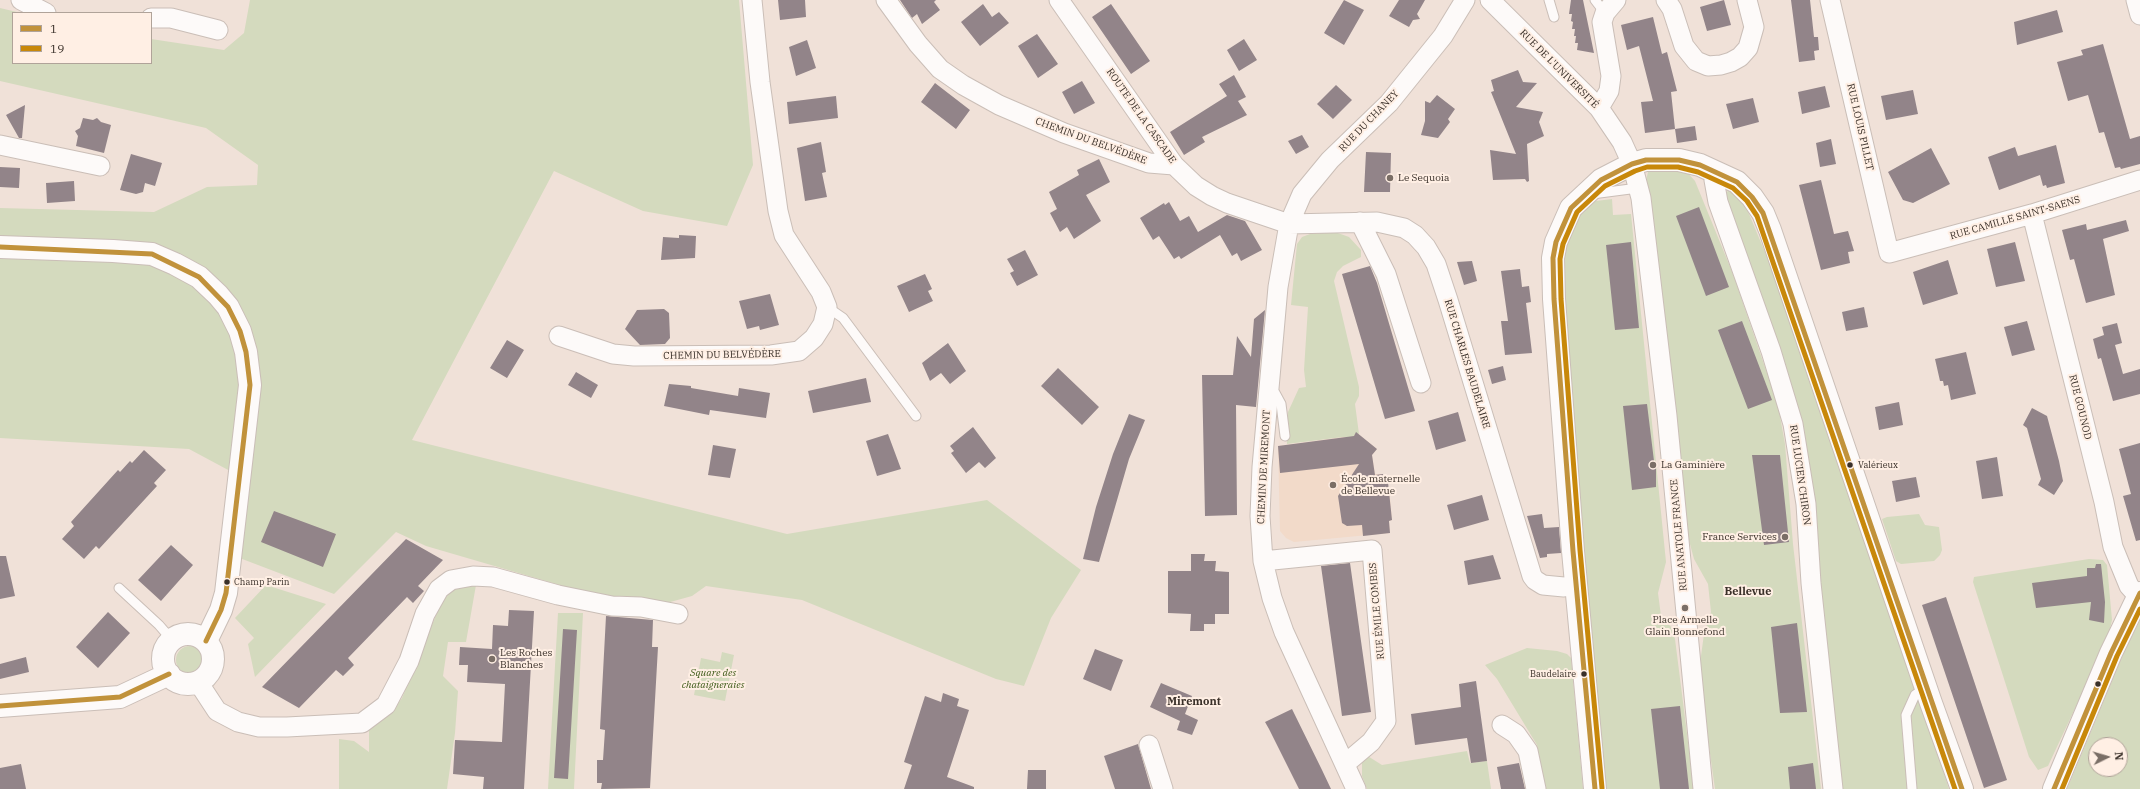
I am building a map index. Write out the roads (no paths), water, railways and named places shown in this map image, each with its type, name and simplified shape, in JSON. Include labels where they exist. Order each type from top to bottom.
[{"type":"main road","points":[[1595,789],[1576,585],[1552,277],[1556,242],[1563,221],[1570,208],[1582,195],[1601,180],[1632,164],[1646,160],[1679,160],[1700,165],[1737,182],[1752,197],[1763,213],[1962,789]]},
{"type":"main road","points":[[0,247],[114,251],[152,254],[199,277],[228,307],[240,330],[246,352],[250,385],[226,593],[221,610],[206,641]]},
{"type":"main road","points":[[2054,789],[2111,653],[2139,594]]},
{"type":"main road","points":[[185,634],[193,634],[206,641],[210,648],[212,663],[210,671],[198,682],[182,683],[169,674],[163,660],[167,646],[172,640],[185,634]]},
{"type":"main road","points":[[0,706],[120,697],[169,674]]},
{"type":"street","points":[[21,0],[44,12]]},
{"type":"street","points":[[752,0],[768,144],[774,187],[784,235],[821,292],[827,307]]},
{"type":"street","name":"CHEMIN DU BELVÉDÈRE","points":[[886,0],[918,44],[940,69],[963,85],[999,105],[1064,133],[1150,163],[1174,165]]},
{"type":"street","name":"ROUTE DE LA CASCADE","points":[[1059,0],[1174,165],[1196,186],[1212,196],[1289,224]]},
{"type":"street","name":"RUE DU CHANEY","points":[[1289,224],[1302,194],[1330,160],[1388,103],[1443,36],[1466,0]]},
{"type":"street","name":"RUE DE L'UNIVERSITÉ","points":[[1490,0],[1598,108],[1622,142],[1632,164]]},
{"type":"street","points":[[1666,0],[1672,9],[1684,46],[1696,60],[1708,66],[1732,62],[1740,58],[1748,48],[1754,27],[1747,0]]},
{"type":"street","name":"RUE LOUIS PILLET","points":[[1830,0],[1889,253]]},
{"type":"street","points":[[2136,0],[2140,16]]},
{"type":"street","points":[[1598,108],[1609,91],[1611,76],[1602,22],[1604,3]]},
{"type":"street","points":[[152,18],[171,18],[218,30]]},
{"type":"street","points":[[0,145],[100,166]]},
{"type":"street","name":"RUE ANATOLE FRANCE","points":[[1632,164],[1638,188],[1676,496],[1703,789]]},
{"type":"street","name":"RUE LUCIEN CHIRON","points":[[1716,173],[1714,180],[1718,202],[1771,352],[1793,424],[1806,504],[1811,583],[1833,789]]},
{"type":"street","name":"RUE CAMILLE SAINT-SAENS","points":[[1889,253],[2032,214],[2140,180]]},
{"type":"street","name":"RUE GOUNOD","points":[[2032,214],[2104,502],[2113,547],[2129,586],[2139,594]]},
{"type":"street","points":[[1360,222],[1386,274],[1421,383]]},
{"type":"street","name":"RUE CHARLES BAUDELAIRE","points":[[1289,224],[1360,222],[1389,223],[1404,228],[1415,235],[1436,264],[1532,576],[1543,585],[1564,587],[1576,585]]},
{"type":"street","name":"CHEMIN DE MIREMONT","points":[[1289,224],[1278,287],[1268,389],[1260,516],[1263,561],[1272,598],[1284,632],[1356,789]]},
{"type":"street","name":"CHEMIN DU BELVÉDÈRE","points":[[560,336],[613,354],[634,356],[771,355],[800,351],[814,338],[823,324],[827,307]]},
{"type":"street","name":"RUE ÉMILE COMBES","points":[[1263,561],[1372,550],[1386,722],[1371,742],[1345,764]]},
{"type":"street","points":[[198,682],[217,711],[238,722],[259,727],[362,723],[386,705],[409,661],[418,632],[433,597],[451,580],[473,576],[493,577],[558,595],[612,606],[641,607],[678,614]]},
{"type":"street","points":[[1502,725],[1516,734],[1528,751],[1536,789]]},
{"type":"street","points":[[1149,745],[1163,789]]},
{"type":"lane","points":[[1549,0],[1554,17]]},
{"type":"lane","points":[[1582,195],[1638,188]]},
{"type":"lane","points":[[827,307],[843,318],[916,416]]},
{"type":"lane","points":[[1268,389],[1275,393],[1281,404],[1285,436]]},
{"type":"lane","points":[[119,588],[159,625],[172,640]]},
{"type":"lane","points":[[1912,789],[1906,715],[1915,695],[1926,688]]},
{"type":"place","name":"Le Sequoia","points":[[1390,178]]},
{"type":"place","name":"La Gaminière","points":[[1653,465]]},
{"type":"place","name":"Valérieux","points":[[1850,465]]},
{"type":"place","name":"École maternelle de Bellevue","points":[[1333,485]]},
{"type":"place","name":"France Services","points":[[1785,537]]},
{"type":"place","name":"Champ Parin","points":[[227,582]]},
{"type":"place","name":"Place Armelle Glain Bonnefond","points":[[1685,608]]},
{"type":"place","name":"Les Roches Blanches","points":[[492,659]]},
{"type":"place","name":"Baudelaire","points":[[1584,674]]},
{"type":"district","name":"Bellevue","points":[[1748,592]]},
{"type":"district","name":"Miremont","points":[[1194,702]]},
{"type":"park label","name":"Square des chataigneraies","points":[[713,678]]}]
